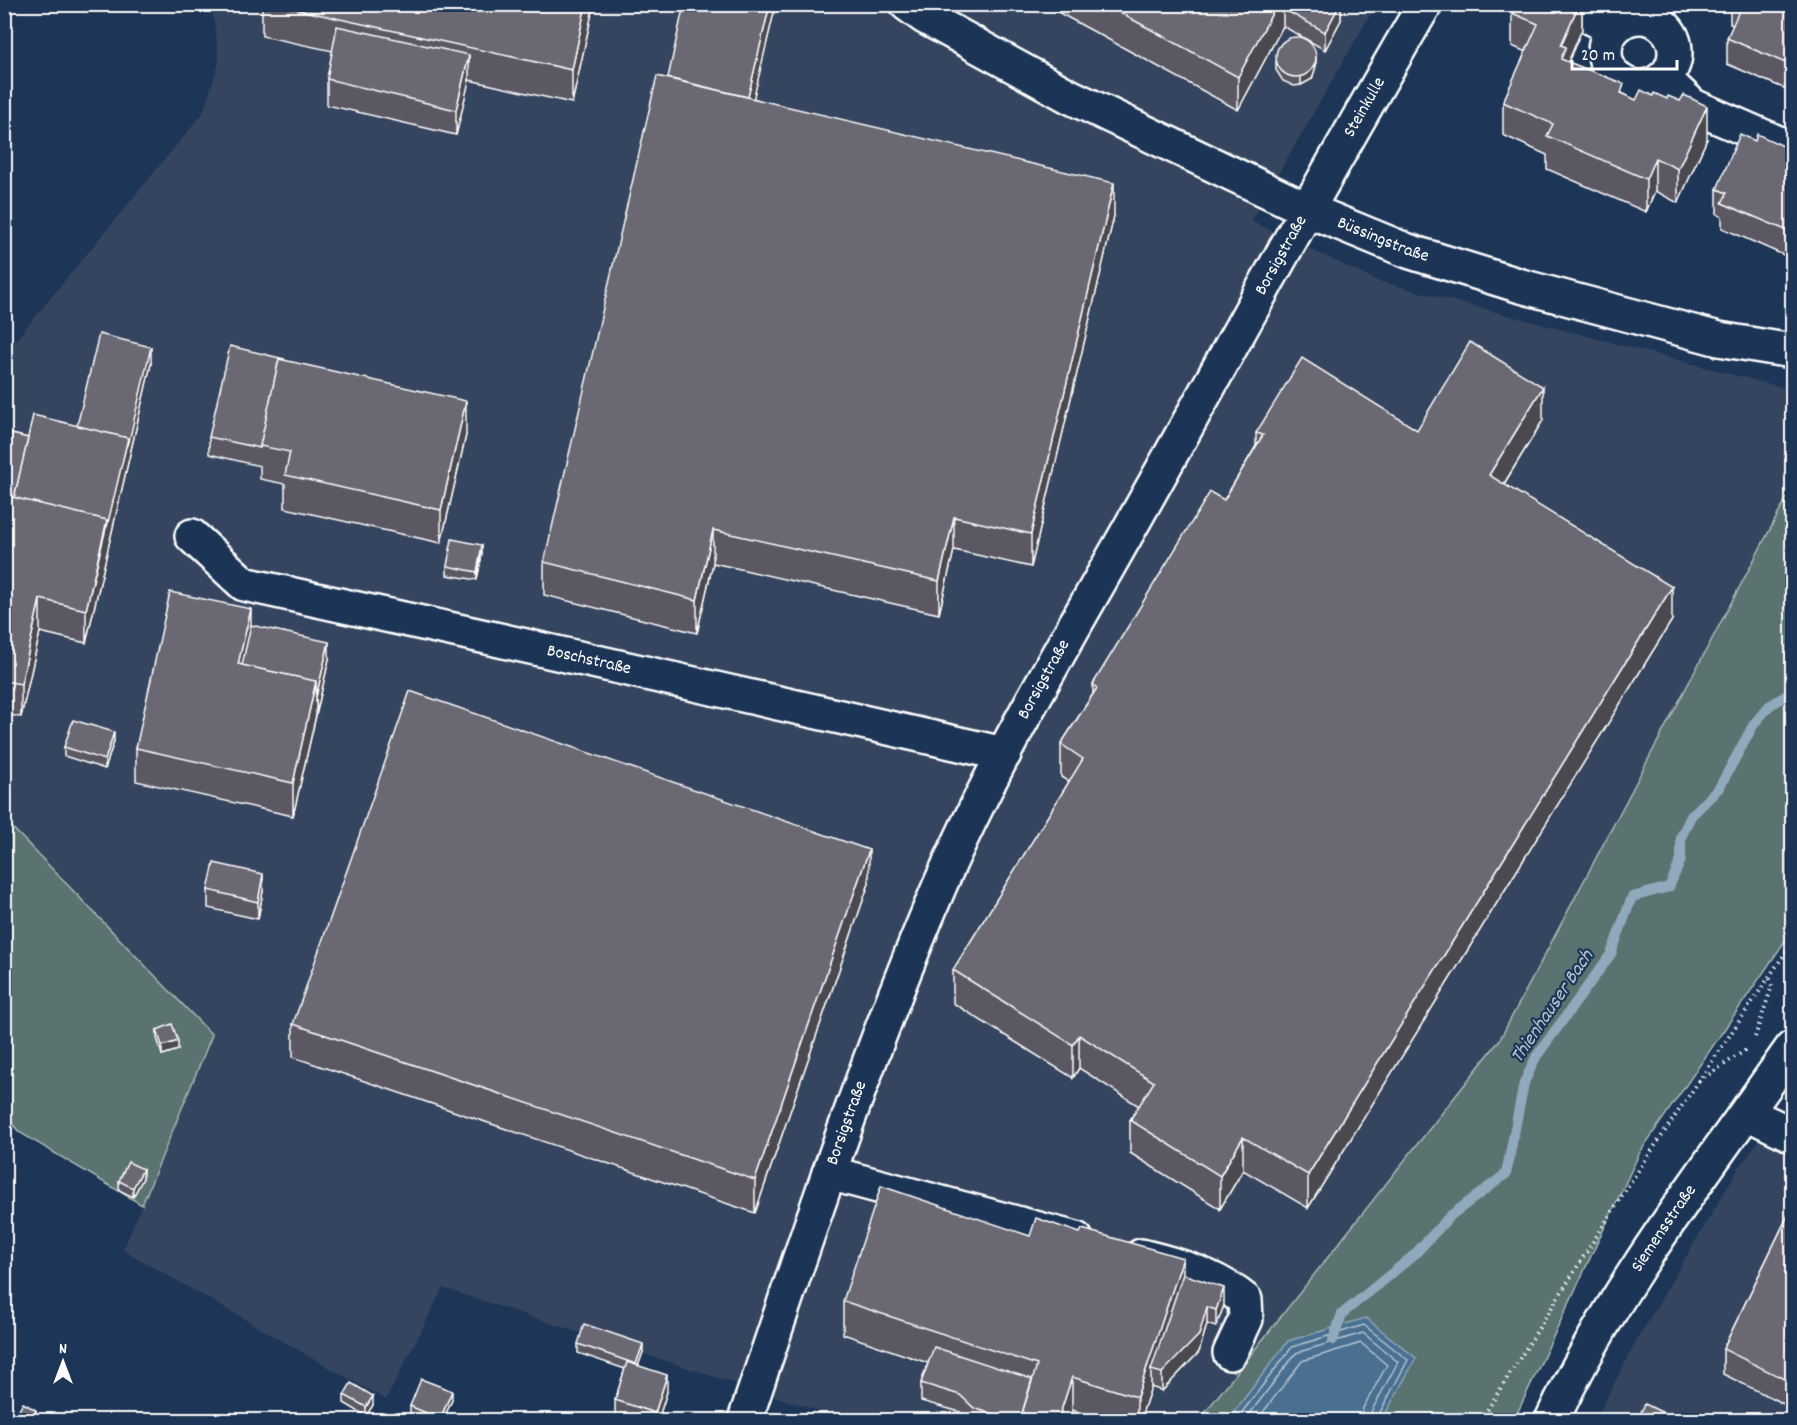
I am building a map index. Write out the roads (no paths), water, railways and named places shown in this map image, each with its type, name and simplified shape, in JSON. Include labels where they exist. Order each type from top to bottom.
[{"type":"street","name":"Büssingstraße","points":[[907,4],[925,17],[1069,96],[1308,210],[1408,250],[1521,286],[1719,339],[1792,351]]},
{"type":"street","name":"Steinkulle","points":[[1308,210],[1344,142],[1425,4]]},
{"type":"street","points":[[1568,5],[1613,28]]},
{"type":"street","points":[[1644,16],[1665,26],[1672,36],[1675,47],[1675,58],[1671,69],[1663,78],[1642,87],[1630,86],[1619,81],[1606,62],[1604,50],[1606,39],[1613,28],[1622,21],[1644,16]]},
{"type":"street","points":[[1663,78],[1693,106],[1792,149]]},
{"type":"street","name":"Borsigstraße","points":[[745,1420],[829,1173],[888,1014],[941,883],[1004,754],[1308,210]]},
{"type":"street","name":"Boschstraße","points":[[192,536],[244,584],[1004,754]]},
{"type":"street","name":"Siemensstraße","points":[[1552,1420],[1570,1381],[1635,1272],[1792,1048]]},
{"type":"street","points":[[1747,1113],[1792,1135]]},
{"type":"street","name":"Borsigstraße","points":[[829,1173],[1193,1269],[1232,1289],[1245,1300],[1246,1319],[1230,1353]]},
{"type":"water","points":[[1366,1318],[1416,1358],[1382,1420],[1228,1420],[1288,1341]]},
{"type":"waterway","name":"Thienhauser Bach","points":[[1333,1340],[1342,1314],[1414,1255],[1450,1216],[1506,1174],[1524,1083],[1536,1057],[1611,954],[1632,897],[1669,887],[1681,860],[1681,837],[1691,816],[1719,788],[1754,724],[1769,706],[1792,692]]}]
